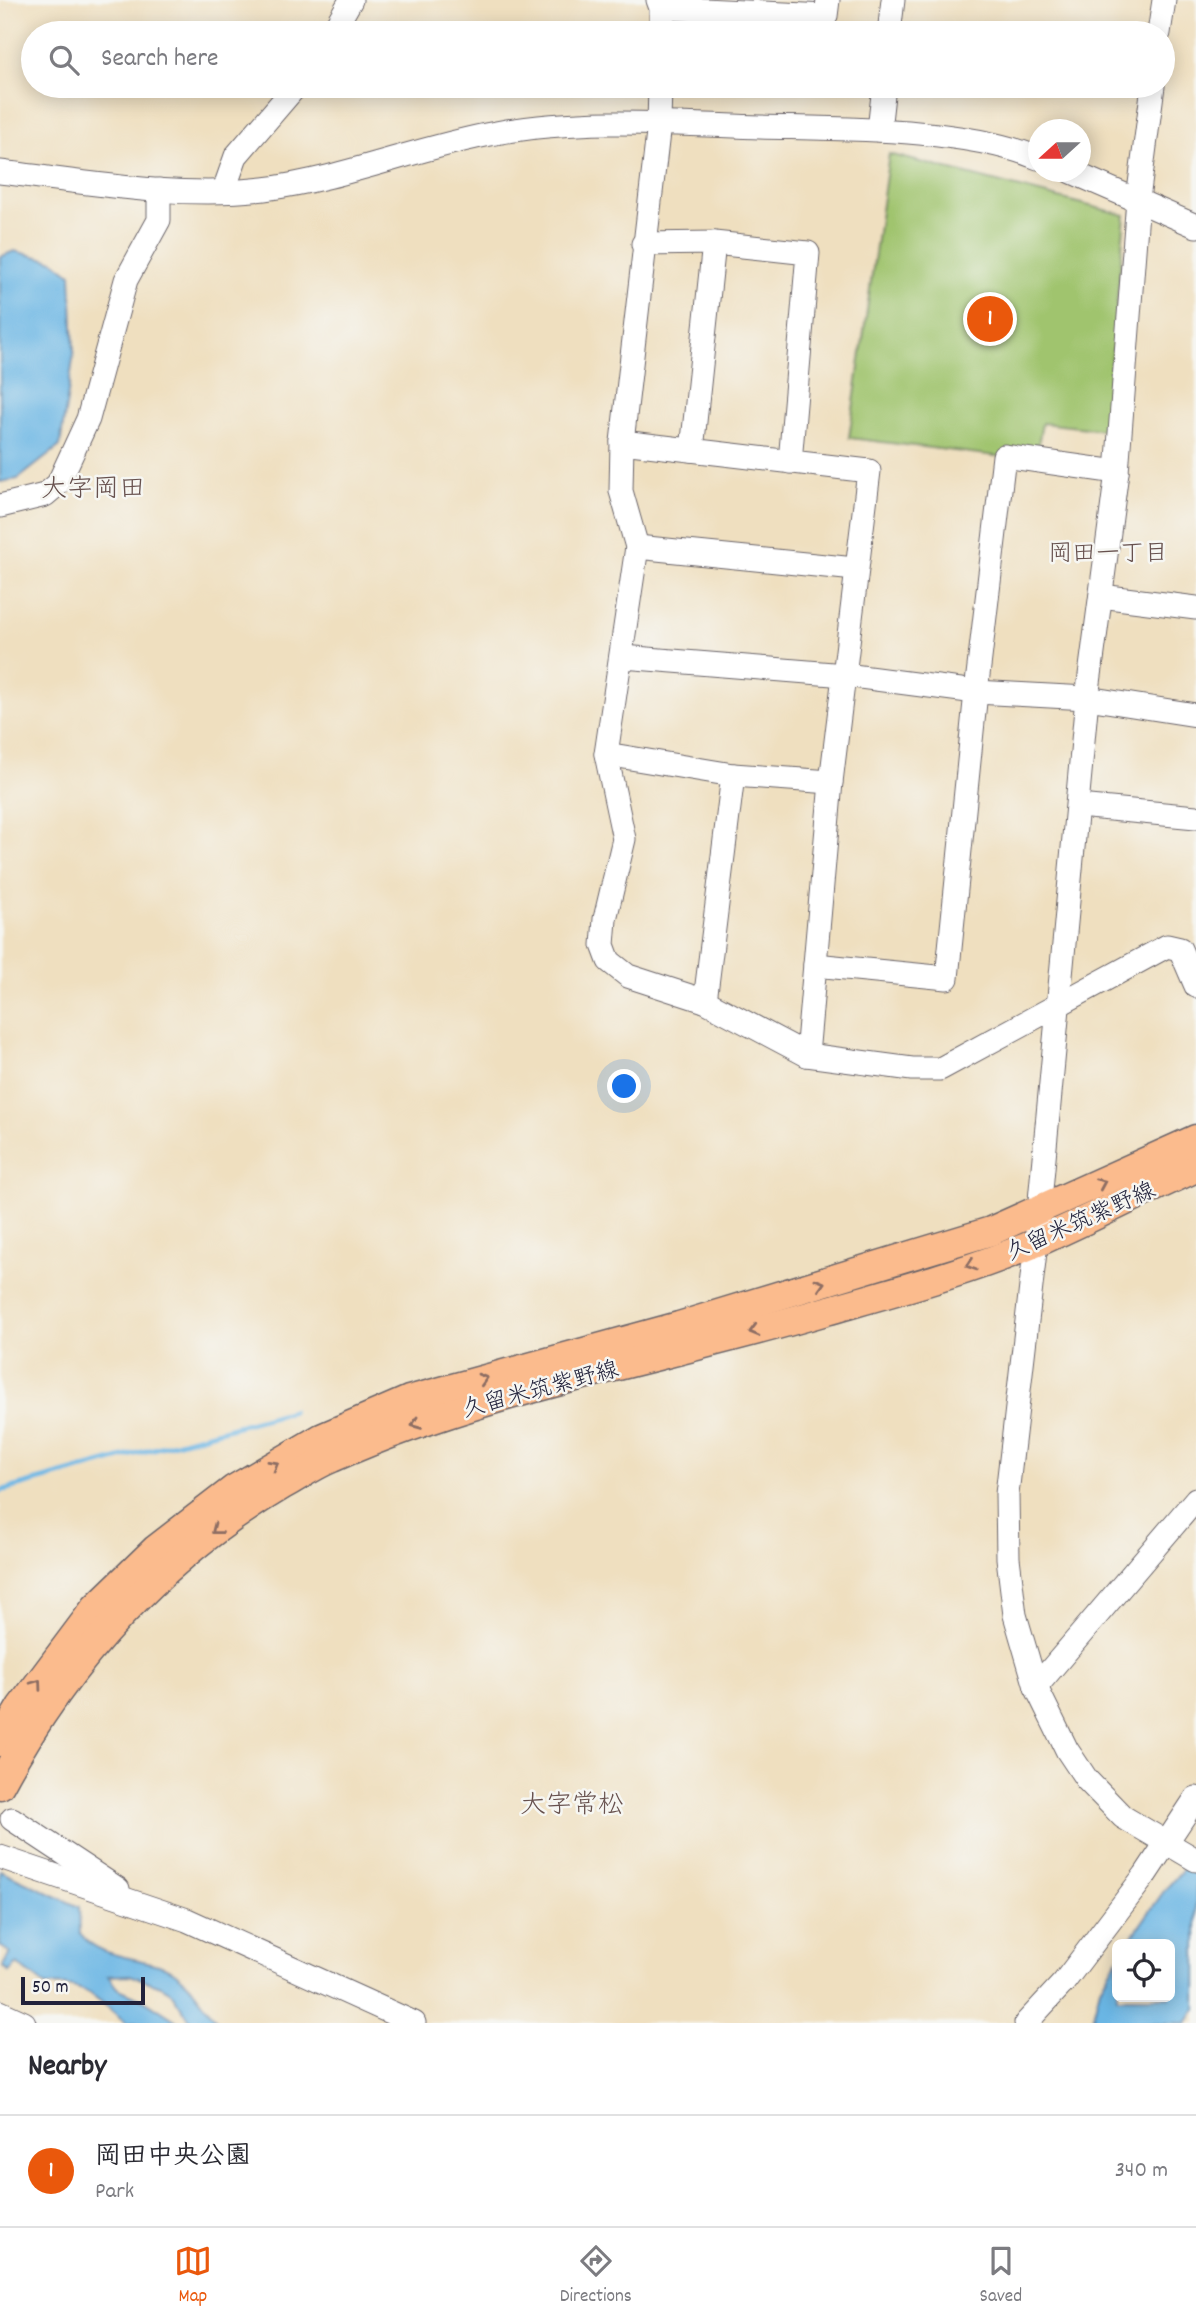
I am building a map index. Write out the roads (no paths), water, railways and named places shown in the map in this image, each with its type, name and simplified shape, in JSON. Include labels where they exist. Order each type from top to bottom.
[{"type":"main road","name":"久留米筑紫野線","points":[[0,1742],[20,1707],[96,1607],[156,1549],[234,1489],[321,1438],[409,1400],[692,1322],[991,1231],[1039,1212],[1196,1139]]},
{"type":"main road","name":"久留米筑紫野線","points":[[0,1785],[37,1722],[78,1664],[112,1623],[160,1575],[244,1508],[328,1459],[422,1422],[544,1385],[826,1312],[1036,1243],[1196,1168]]},
{"type":"street","points":[[339,21],[351,0]]},
{"type":"street","points":[[660,4],[726,6],[826,16],[828,0]]},
{"type":"street","points":[[891,21],[893,0]]},
{"type":"street","points":[[1161,21],[1164,0]]},
{"type":"street","points":[[224,190],[236,156],[286,98]]},
{"type":"street","points":[[660,98],[659,124],[622,442],[621,491],[637,547],[623,657],[606,754],[624,839],[605,919],[603,945],[609,961],[628,976],[705,1001],[807,1055],[886,1063],[912,1069],[940,1069],[1167,946],[1180,949],[1196,986]]},
{"type":"street","points":[[879,130],[883,98]]},
{"type":"street","points":[[1151,98],[1138,199],[1117,472],[1087,698],[1036,1243],[1006,1494],[1008,1558],[1015,1615],[1036,1687],[1067,1750],[1087,1780],[1123,1817],[1179,1851]]},
{"type":"street","points":[[0,172],[159,190],[262,189],[308,181],[493,133],[542,125],[659,124],[879,130],[966,140],[1028,156]]},
{"type":"street","points":[[1091,180],[1196,226]]},
{"type":"street","points":[[0,506],[45,495],[58,485],[88,419],[126,280],[159,220],[159,190]]},
{"type":"street","points":[[643,244],[714,243],[808,253],[790,462]]},
{"type":"street","points":[[692,450],[714,243]]},
{"type":"street","points":[[622,442],[869,471],[831,782],[807,1055]]},
{"type":"street","points":[[815,965],[947,978],[976,692],[1004,456],[1117,472]]},
{"type":"street","points":[[637,547],[855,569]]},
{"type":"street","points":[[1101,596],[1196,608]]},
{"type":"street","points":[[623,657],[845,675],[976,692],[1087,698],[1196,715]]},
{"type":"street","points":[[606,754],[733,775],[831,782]]},
{"type":"street","points":[[705,1001],[733,775]]},
{"type":"street","points":[[1078,806],[1196,817]]},
{"type":"street","points":[[1036,1687],[1196,1499]]},
{"type":"street","points":[[1026,2023],[1064,1982],[1145,1875],[1179,1851],[1196,1798]]},
{"type":"street","points":[[12,1819],[144,1906]]},
{"type":"street","points":[[0,1857],[187,1920],[414,2023]]},
{"type":"street","points":[[0,2012],[24,2023]]},
{"type":"water","points":[[14,251],[54,261],[71,274],[74,353],[60,446],[18,479],[0,482],[0,257]]},
{"type":"water","points":[[1196,1854],[1196,2009],[1187,2023],[1091,2023],[1100,1988],[1112,1968],[1112,2002],[1175,2002],[1175,1939],[1130,1939],[1164,1891]]},
{"type":"water","points":[[0,1870],[79,1907],[80,1933],[98,1948],[160,1965],[179,1975],[219,2023],[192,2023],[171,1992],[130,1975],[108,1976],[117,1988],[144,2000],[180,2023],[127,2023],[82,1990],[60,1985],[46,1986],[17,1964],[10,1972],[3,1966],[10,1953],[0,1946]]},
{"type":"waterway","points":[[0,1491],[292,1411]]},
{"type":"place","name":"岡田中央公園","points":[[990,319]]},
{"type":"district","name":"大字岡田","points":[[93,487]]},
{"type":"district","name":"岡田一丁目","points":[[1108,552]]},
{"type":"district","name":"大字常松","points":[[572,1803]]}]
